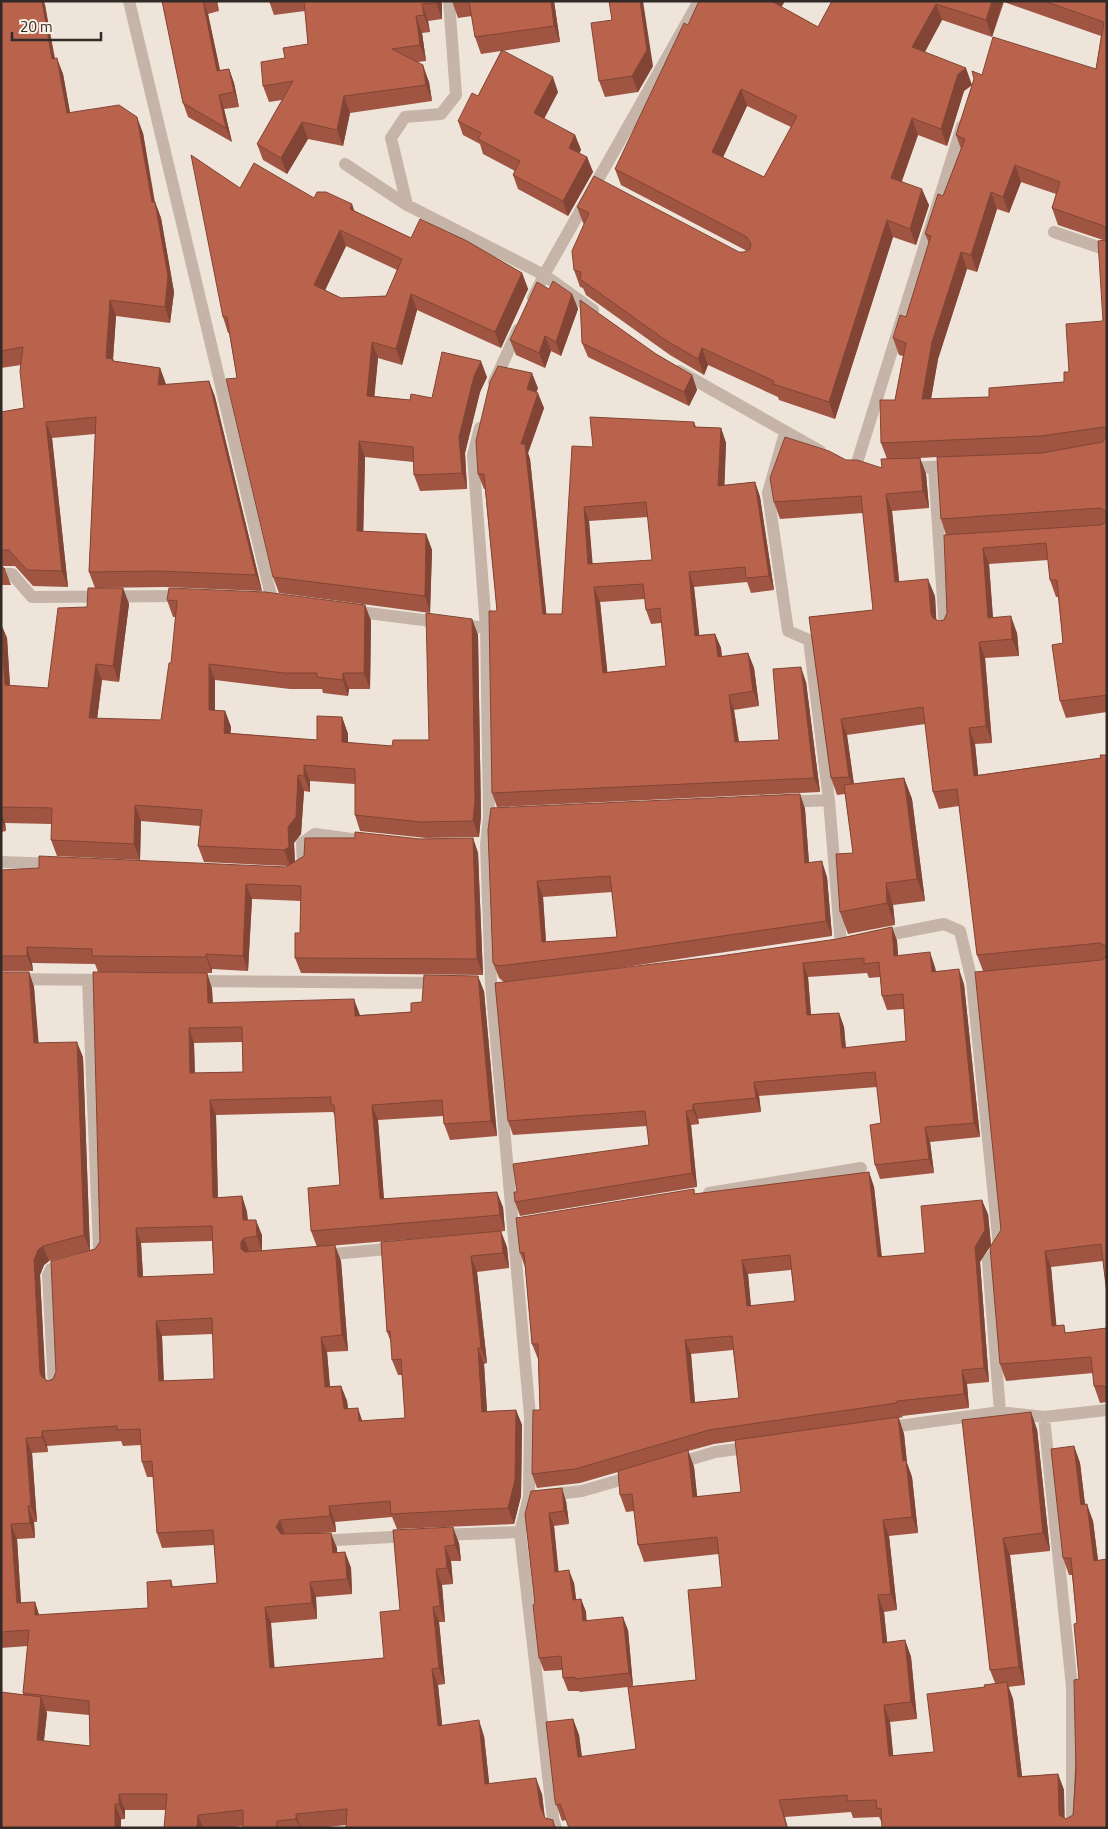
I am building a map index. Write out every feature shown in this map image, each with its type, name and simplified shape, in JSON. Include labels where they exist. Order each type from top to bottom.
[{"type":"street","points":[[129,1],[272,600]]},
{"type":"street","points":[[408,205],[392,138],[405,117],[441,114],[456,96],[449,1]]},
{"type":"street","points":[[488,394],[544,275],[601,185],[699,1]]},
{"type":"street","points":[[855,468],[967,110]]},
{"type":"street","points":[[345,164],[408,205],[544,275],[601,316]]},
{"type":"street","points":[[1054,232],[1107,250]]},
{"type":"street","points":[[666,362],[785,433],[829,456]]},
{"type":"street","points":[[484,412],[473,455],[486,628],[494,816],[481,845],[486,983],[513,1232],[530,1416],[529,1496],[520,1532],[556,1828]]},
{"type":"street","points":[[785,433],[768,492],[788,631],[808,640],[829,800],[841,944]]},
{"type":"street","points":[[895,468],[963,466]]},
{"type":"street","points":[[934,467],[944,630]]},
{"type":"street","points":[[938,544],[968,542]]},
{"type":"street","points":[[1,574],[12,574],[32,597],[194,596]]},
{"type":"street","points":[[340,609],[486,628]]},
{"type":"street","points":[[770,803],[829,800]]},
{"type":"street","points":[[282,873],[292,874],[303,867],[302,843],[315,834],[370,841]]},
{"type":"street","points":[[1,862],[69,864]]},
{"type":"street","points":[[869,939],[944,924],[960,931],[977,980],[999,1247],[988,1261],[1000,1412]]},
{"type":"street","points":[[1,979],[118,980]]},
{"type":"street","points":[[54,1388],[48,1275],[51,1269],[98,1257],[88,980]]},
{"type":"street","points":[[176,981],[451,983]]},
{"type":"street","points":[[486,983],[502,990]]},
{"type":"street","points":[[696,1195],[860,1168]]},
{"type":"street","points":[[312,1256],[409,1247]]},
{"type":"street","points":[[874,1430],[1000,1412],[1044,1417],[1107,1410]]},
{"type":"street","points":[[1044,1417],[1072,1687],[1072,1828]]},
{"type":"street","points":[[529,1496],[582,1491],[715,1452],[761,1446]]},
{"type":"street","points":[[309,1541],[520,1532]]},
{"type":"building","points":[[1,1],[42,1],[52,59],[57,58],[67,113],[119,105],[137,117],[152,202],[155,202],[168,276],[165,307],[110,300],[106,358],[113,359],[113,361],[160,368],[158,385],[209,381],[256,575],[158,571],[89,572],[96,417],[46,422],[62,571],[27,570],[9,550],[1,550],[1,412],[24,408],[20,371],[23,347],[1,351]]},
{"type":"building","points":[[162,1],[203,1],[217,71],[229,69],[234,92],[219,95],[226,128],[183,103]]},
{"type":"building","points":[[304,1],[436,1],[436,3],[422,4],[424,15],[416,16],[420,45],[392,49],[423,65],[426,85],[344,96],[337,130],[302,122],[281,158],[257,144],[293,81],[263,86],[261,62],[285,58],[283,48],[308,44]]},
{"type":"building","points":[[469,1],[551,1],[554,26],[475,37]]},
{"type":"building","points":[[609,1],[640,1],[647,50],[632,76],[599,81],[591,23],[612,20]]},
{"type":"building","points":[[699,1],[771,1],[818,27],[832,1],[992,1],[986,20],[936,4],[912,47],[966,68],[958,74],[941,129],[912,118],[891,178],[922,189],[910,229],[887,220],[829,402],[773,384],[774,381],[702,348],[698,359],[664,339],[580,279],[581,272],[574,270],[572,251],[589,213],[577,207],[594,176],[739,252],[750,249],[751,244],[747,237],[615,169],[684,23],[688,25]],"holes":[[[741,89],[797,116],[764,177],[712,152]]]},
{"type":"building","points":[[1044,1],[1107,1],[1107,230],[1104,226],[1052,208],[1060,182],[1015,165],[1003,197],[991,192],[971,255],[961,252],[932,342],[922,399],[989,397],[989,388],[1064,382],[1064,372],[1069,372],[1066,324],[1103,321],[1098,241],[1106,240],[1107,238],[1107,429],[1104,427],[1041,436],[881,443],[880,400],[895,400],[906,343],[893,338],[900,315],[906,317],[931,236],[925,234],[938,194],[943,196],[965,139],[956,135],[974,79],[972,71],[982,75],[993,37],[1096,69],[1104,22]]},
{"type":"building","points":[[502,50],[553,77],[534,113],[575,135],[569,148],[587,157],[563,201],[513,175],[520,161],[478,139],[481,133],[458,121],[472,93],[478,96]]},
{"type":"building","points":[[191,155],[240,188],[254,163],[314,198],[317,192],[326,192],[352,204],[350,209],[411,238],[420,219],[467,241],[522,273],[495,332],[411,294],[396,349],[372,342],[367,396],[410,400],[411,394],[432,398],[442,352],[481,361],[474,376],[459,437],[462,473],[414,475],[413,447],[359,441],[357,531],[426,534],[425,596],[273,577],[226,379],[237,378],[227,317],[223,317]],"holes":[[[340,230],[402,259],[386,296],[341,298],[314,285]]]},
{"type":"building","points":[[553,281],[572,294],[556,342],[545,336],[539,353],[510,340],[537,282],[549,289]]},
{"type":"building","points":[[580,300],[656,354],[692,375],[684,392],[582,343]]},
{"type":"building","points":[[498,366],[532,373],[527,389],[538,393],[521,444],[525,444],[543,614],[562,614],[572,446],[593,447],[590,417],[694,422],[694,427],[721,428],[718,486],[755,482],[769,576],[746,578],[745,567],[689,572],[695,636],[715,634],[718,657],[748,653],[753,691],[729,695],[735,742],[779,740],[773,669],[801,667],[814,778],[492,793],[489,611],[497,611],[484,474],[478,474],[476,441],[490,382]],"holes":[[[646,502],[652,560],[588,564],[584,507]],[[643,584],[646,610],[660,608],[666,666],[603,673],[594,587]]]},
{"type":"building","points":[[785,437],[829,451],[846,460],[857,460],[882,468],[881,459],[920,458],[923,491],[886,494],[895,582],[928,579],[931,614],[933,618],[939,621],[944,620],[947,613],[944,535],[1101,525],[1107,521],[1107,695],[1060,701],[1052,645],[1063,643],[1057,580],[1050,580],[1046,543],[983,548],[988,618],[1011,616],[1012,639],[979,642],[986,726],[969,728],[974,776],[1101,758],[1100,755],[1107,755],[1107,947],[1100,943],[977,955],[957,789],[933,792],[923,707],[841,719],[849,777],[831,778],[809,617],[873,610],[861,496],[774,502],[770,478]]},
{"type":"building","points":[[1107,438],[1107,512],[1100,508],[941,519],[937,457],[1042,453],[1102,442]]},
{"type":"building","points":[[88,588],[123,588],[113,666],[96,664],[89,718],[161,720],[169,663],[171,663],[177,601],[167,600],[169,588],[265,592],[365,605],[364,673],[343,673],[343,680],[317,677],[317,673],[284,673],[209,664],[209,710],[225,711],[224,733],[317,740],[317,716],[342,717],[342,742],[392,746],[393,740],[429,740],[426,613],[472,619],[475,800],[473,821],[421,822],[355,815],[355,769],[304,765],[304,776],[298,775],[296,817],[288,827],[289,847],[284,850],[198,846],[202,810],[135,805],[134,844],[51,840],[52,808],[1,807],[1,630],[5,685],[48,688],[58,608],[87,607]]},
{"type":"building","points":[[904,778],[917,879],[886,883],[887,903],[840,912],[836,854],[853,853],[844,785]]},
{"type":"building","points":[[800,794],[805,863],[822,861],[826,921],[606,953],[498,966],[493,963],[488,830],[491,808]],"holes":[[[610,876],[617,937],[542,942],[537,881]]]},
{"type":"building","points":[[355,832],[420,839],[473,838],[477,959],[295,958],[295,933],[300,933],[301,886],[246,884],[243,956],[206,954],[206,957],[92,956],[92,949],[27,947],[27,956],[1,956],[1,870],[39,868],[39,856],[286,867],[304,856],[305,838],[355,838]]},
{"type":"building","points":[[892,927],[894,956],[930,952],[932,972],[959,969],[974,1123],[925,1127],[929,1159],[875,1165],[870,1125],[881,1123],[875,1072],[754,1082],[756,1098],[693,1104],[693,1110],[686,1111],[692,1173],[515,1202],[514,1192],[517,1192],[513,1164],[649,1145],[645,1111],[508,1121],[495,983],[720,956],[837,939]],"holes":[[[864,958],[864,964],[879,962],[882,996],[903,994],[906,1041],[842,1048],[839,1013],[807,1015],[803,963]]]},
{"type":"building","points":[[1107,956],[1107,1294],[1101,1244],[1045,1251],[1052,1326],[1064,1325],[1065,1333],[1107,1328],[1107,1388],[1104,1386],[1094,1386],[1091,1357],[1000,1364],[990,1247],[1001,1230],[975,972],[1102,960]]},
{"type":"building","points":[[1,972],[29,972],[34,1043],[77,1042],[84,1235],[43,1246],[38,1250],[34,1260],[40,1373],[48,1381],[53,1379],[56,1372],[51,1261],[95,1249],[100,1242],[93,972],[207,973],[208,1003],[354,999],[355,1016],[411,1012],[411,1003],[422,1002],[424,975],[478,976],[491,1121],[444,1124],[442,1100],[372,1105],[380,1199],[497,1192],[500,1215],[311,1231],[308,1188],[340,1185],[334,1105],[331,1105],[331,1097],[210,1100],[213,1198],[242,1196],[243,1220],[256,1220],[257,1236],[244,1238],[241,1242],[241,1249],[245,1252],[335,1245],[342,1335],[321,1337],[325,1387],[341,1386],[344,1409],[358,1408],[359,1421],[405,1418],[401,1359],[392,1360],[390,1331],[387,1332],[381,1242],[501,1231],[503,1253],[471,1256],[481,1348],[478,1348],[482,1412],[516,1410],[515,1480],[508,1508],[391,1514],[390,1501],[329,1506],[330,1516],[280,1520],[276,1527],[281,1534],[331,1533],[333,1553],[345,1552],[347,1579],[310,1582],[312,1603],[265,1607],[270,1668],[384,1658],[380,1612],[400,1610],[393,1530],[453,1527],[455,1545],[445,1546],[447,1568],[436,1569],[440,1606],[433,1607],[439,1668],[432,1669],[438,1726],[479,1720],[485,1784],[536,1778],[540,1806],[545,1818],[553,1820],[554,1828],[346,1828],[347,1809],[296,1814],[296,1819],[277,1821],[276,1828],[243,1828],[243,1810],[198,1815],[197,1828],[164,1828],[167,1794],[119,1794],[119,1804],[115,1804],[115,1828],[1,1828],[1,1692],[41,1697],[37,1740],[90,1746],[89,1701],[23,1693],[29,1630],[1,1632]],"holes":[[[242,1027],[243,1072],[190,1073],[189,1028]],[[212,1226],[214,1274],[138,1277],[136,1228]],[[212,1318],[214,1379],[159,1381],[156,1321]],[[117,1426],[117,1430],[140,1429],[142,1462],[152,1461],[157,1533],[213,1530],[217,1583],[171,1587],[171,1580],[147,1582],[148,1608],[35,1615],[35,1602],[17,1603],[11,1524],[30,1523],[28,1506],[31,1506],[26,1438],[42,1437],[42,1431]]]},
{"type":"building","points":[[869,1172],[878,1257],[925,1253],[921,1206],[982,1200],[985,1230],[975,1247],[984,1368],[962,1370],[964,1394],[897,1401],[897,1403],[709,1430],[575,1469],[532,1474],[533,1410],[540,1410],[538,1344],[532,1344],[524,1252],[520,1253],[516,1218],[694,1189],[694,1194]],"holes":[[[790,1255],[795,1301],[747,1306],[742,1260]],[[732,1336],[739,1398],[691,1403],[685,1340]]]},
{"type":"building","points":[[1031,1412],[1043,1533],[1003,1538],[1019,1667],[990,1670],[962,1420]]},
{"type":"building","points":[[898,1417],[903,1461],[906,1460],[912,1517],[883,1520],[891,1594],[878,1595],[883,1643],[905,1640],[911,1702],[884,1705],[889,1756],[934,1752],[927,1694],[985,1687],[984,1685],[1007,1682],[1018,1777],[1058,1774],[1059,1815],[1066,1819],[1073,1815],[1076,1772],[1074,1680],[1079,1679],[1074,1624],[1077,1623],[1071,1558],[1063,1558],[1051,1449],[1074,1446],[1081,1505],[1087,1504],[1094,1561],[1107,1559],[1107,1828],[882,1828],[881,1808],[877,1809],[876,1800],[847,1801],[847,1795],[779,1800],[787,1828],[569,1828],[560,1804],[556,1805],[555,1801],[546,1722],[573,1719],[578,1757],[636,1749],[628,1687],[696,1680],[688,1590],[722,1587],[717,1537],[638,1545],[632,1494],[620,1495],[618,1471],[688,1450],[693,1497],[741,1492],[735,1440]]},
{"type":"building","points":[[562,1488],[564,1511],[549,1513],[555,1572],[569,1570],[573,1600],[581,1599],[583,1621],[623,1617],[629,1673],[575,1679],[575,1677],[563,1678],[561,1656],[539,1658],[525,1514],[531,1491]]}]
